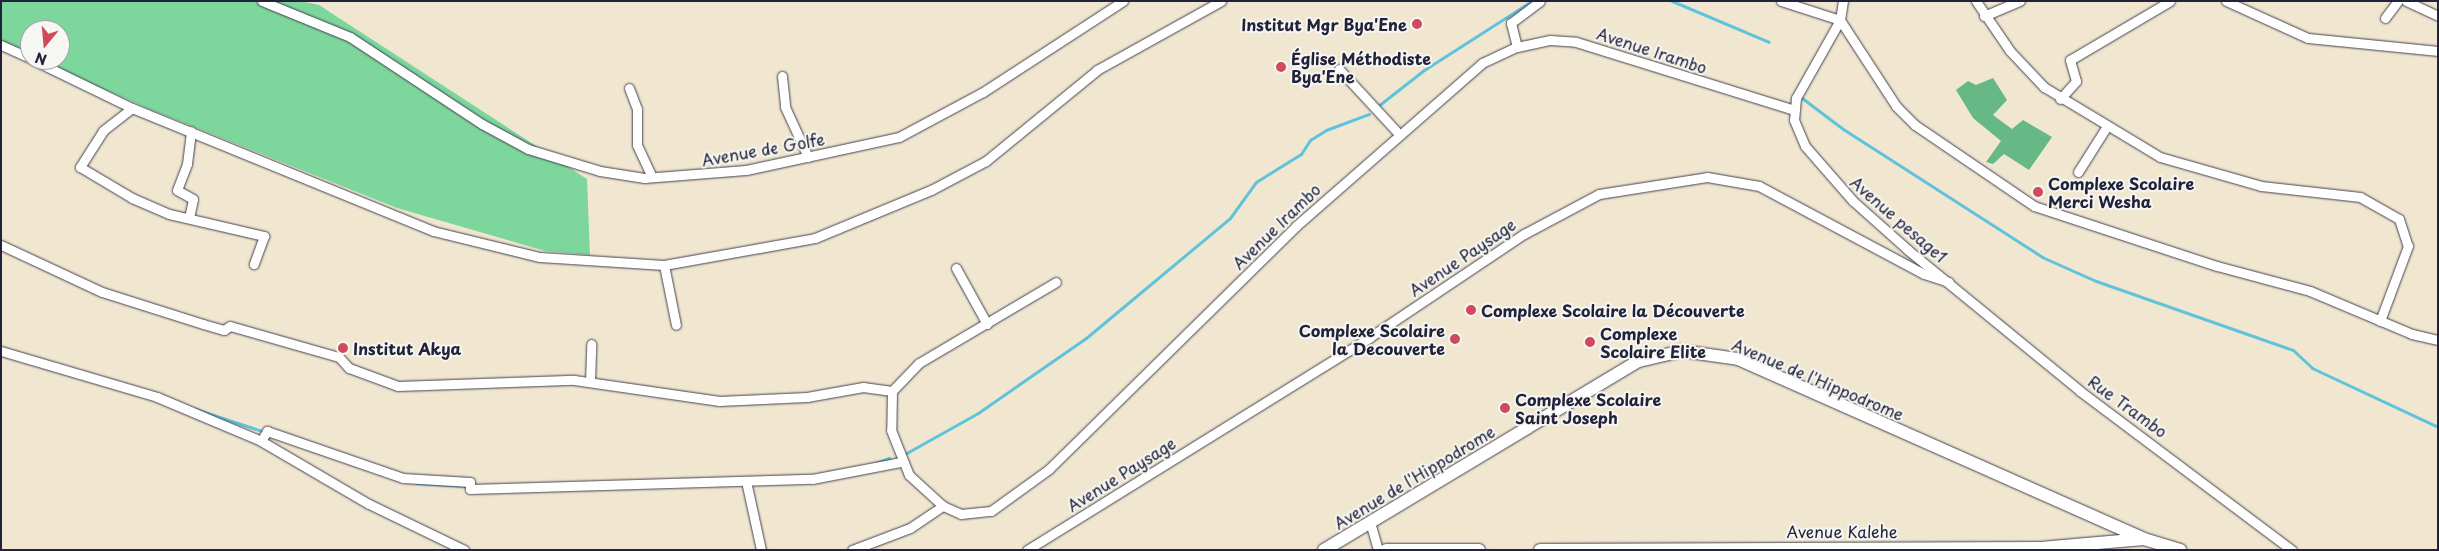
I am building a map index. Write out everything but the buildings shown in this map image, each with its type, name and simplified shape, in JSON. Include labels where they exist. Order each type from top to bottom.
[{"type":"street","name":"Avenue de Golfe","points":[[262,1],[350,37],[482,124],[528,149],[600,171],[652,177],[708,176],[872,146],[921,126],[1122,1]]},
{"type":"street","points":[[54,70],[132,108],[433,231],[540,257],[664,265],[815,238],[931,190],[986,161],[1097,70],[1221,1]]},
{"type":"street","points":[[1517,47],[1511,23],[1540,1]]},
{"type":"street","points":[[1780,1],[1840,20],[1896,106],[1915,125],[2034,206],[2217,266],[2310,291],[2380,321],[2438,340]]},
{"type":"street","points":[[1794,110],[1804,80],[1840,20],[1843,1]]},
{"type":"street","points":[[1976,1],[1984,16],[2027,71],[2060,99],[2107,126],[2188,167],[2261,186],[2352,195],[2400,219],[2408,246],[2380,321]]},
{"type":"street","points":[[1984,16],[2020,1]]},
{"type":"street","points":[[2060,99],[2076,82],[2070,60],[2170,1]]},
{"type":"street","points":[[2226,1],[2308,38],[2438,51]]},
{"type":"street","points":[[2385,18],[2398,1]]},
{"type":"street","points":[[2406,1],[2438,16]]},
{"type":"street","name":"Avenue Irambo","points":[[892,391],[891,430],[901,462],[924,492],[943,506],[961,514],[991,512],[1042,474],[1296,226],[1462,76],[1517,47],[1556,40],[1600,47],[1794,110]]},
{"type":"street","points":[[1,45],[20,54]]},
{"type":"street","points":[[1339,69],[1399,134]]},
{"type":"street","points":[[782,76],[785,107],[808,157]]},
{"type":"street","points":[[629,88],[637,109],[637,145],[652,177]]},
{"type":"street","points":[[132,108],[102,131],[80,167],[132,198],[189,218],[264,236],[254,264]]},
{"type":"street","name":"Avenue pesage1","points":[[1794,110],[1805,146],[1834,181],[1949,282]]},
{"type":"street","points":[[2078,172],[2107,126]]},
{"type":"street","points":[[189,218],[193,199],[177,190],[187,164],[191,131]]},
{"type":"street","name":"Avenue Paysage","points":[[1027,550],[1370,337],[1524,234],[1599,194],[1707,177],[1759,186],[1924,274],[1949,282]]},
{"type":"street","points":[[1,246],[102,292],[224,330],[230,326],[339,357],[348,368],[398,386],[508,380],[590,382],[719,401],[808,397],[863,387],[892,391],[920,363],[1056,282]]},
{"type":"street","points":[[664,265],[676,325]]},
{"type":"street","points":[[956,268],[987,324]]},
{"type":"street","name":"Rue Trambo","points":[[1949,282],[2080,391],[2292,550]]},
{"type":"street","points":[[590,344],[590,382]]},
{"type":"street","points":[[1,351],[157,397],[261,441],[369,504],[464,550]]},
{"type":"street","name":"Avenue de l'Hippodrome","points":[[1324,550],[1639,361],[1682,351],[1705,352],[1738,359],[2144,539],[2180,550]]},
{"type":"street","points":[[261,441],[267,431],[403,478],[470,482],[470,488],[812,479],[901,462]]},
{"type":"street","points":[[746,481],[761,550]]},
{"type":"street","points":[[852,550],[910,528],[943,506]]},
{"type":"street","points":[[1370,522],[1378,550]]},
{"type":"street","name":"Avenue Kalehe","points":[[1540,550],[2041,548],[2144,539]]},
{"type":"street","points":[[1386,550],[1480,550]]},
{"type":"green space","points":[[1,1],[300,1],[319,5],[587,179],[590,255],[545,251],[397,208],[149,109],[61,70],[70,70],[70,20],[20,20],[20,53],[1,44]]},
{"type":"green space","points":[[1993,78],[2007,100],[1993,115],[2012,129],[2023,120],[2052,137],[2029,170],[2004,154],[1993,164],[1986,162],[2001,141],[1973,118],[1956,90],[1968,81],[1976,85]]},
{"type":"waterway","points":[[1378,106],[1424,70],[1532,1]]},
{"type":"waterway","points":[[1672,1],[1769,42]]},
{"type":"waterway","points":[[1802,98],[1843,129],[2042,257],[2096,281],[2293,350],[2312,368],[2438,427]]},
{"type":"waterway","points":[[903,455],[978,413],[1086,338],[1230,218],[1256,182],[1301,154],[1310,140],[1326,130],[1369,114]]},
{"type":"waterway","points":[[195,409],[265,432]]},
{"type":"waterway","points":[[876,463],[889,458]]},
{"type":"waterway","points":[[416,483],[469,486]]},
{"type":"place","name":"Institut Mgr Bya'Ene","points":[[1417,24]]},
{"type":"place","name":"Église Méthodiste Bya'Ene","points":[[1281,67]]},
{"type":"place","name":"Complexe Scolaire Merci Wesha","points":[[2038,192]]},
{"type":"place","name":"Complexe Scolaire la Découverte","points":[[1471,310]]},
{"type":"place","name":"Complexe Scolaire la Decouverte","points":[[1455,339]]},
{"type":"place","name":"Complexe Scolaire Elite","points":[[1590,342]]},
{"type":"place","name":"Institut Akya","points":[[343,348]]},
{"type":"place","name":"Complexe Scolaire Saint Joseph","points":[[1505,408]]}]
